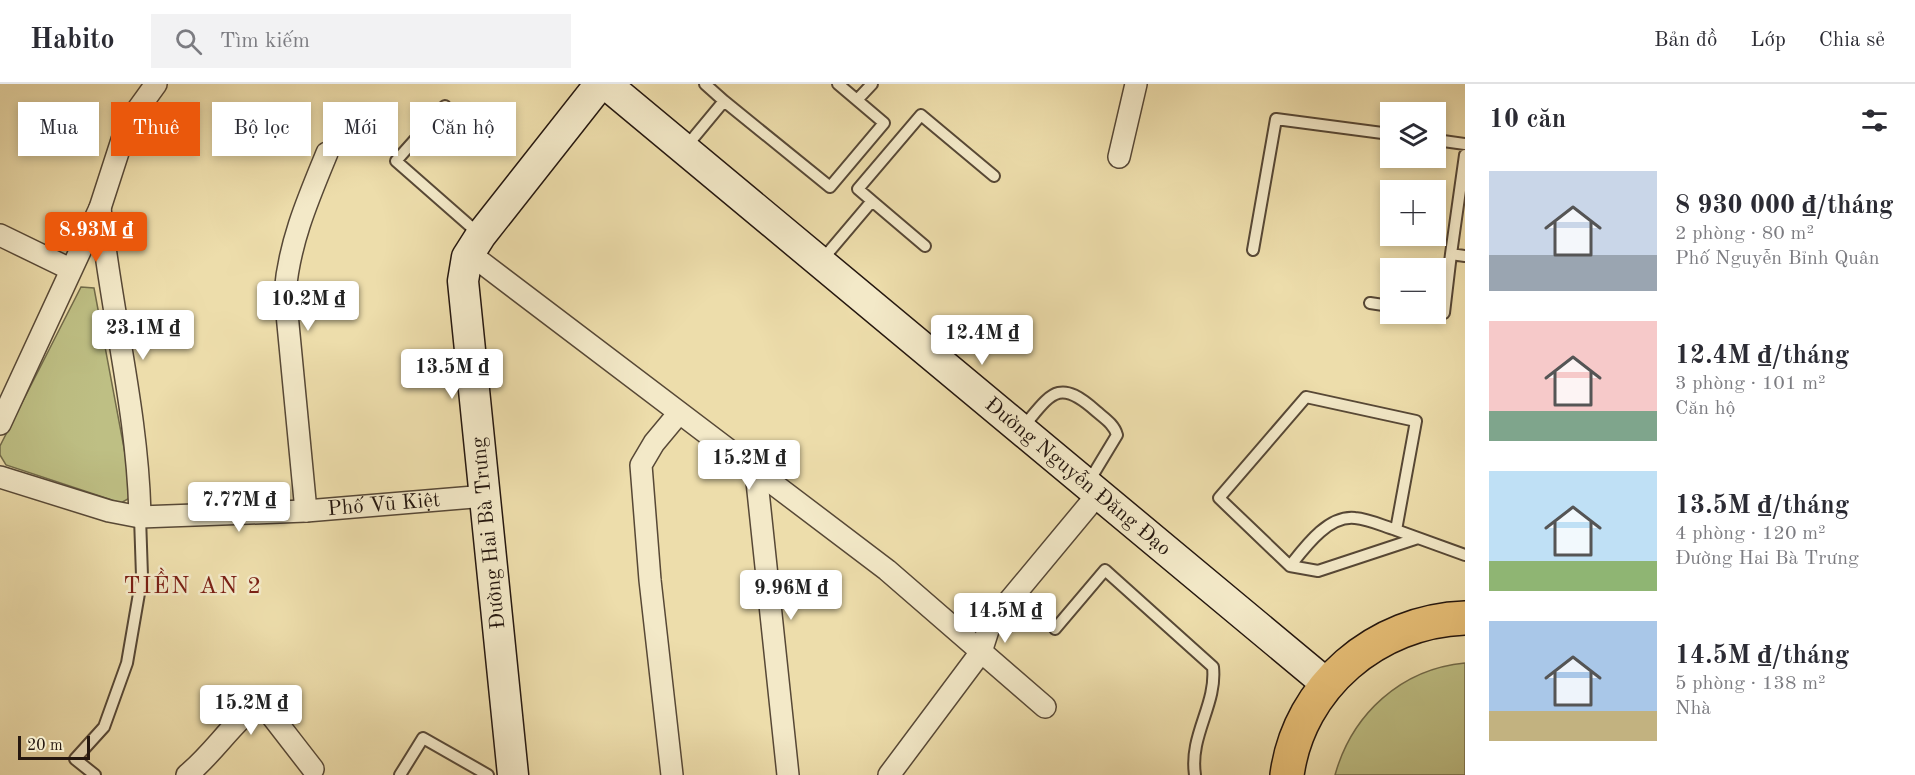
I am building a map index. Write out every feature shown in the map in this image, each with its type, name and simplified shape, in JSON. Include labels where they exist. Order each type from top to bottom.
[{"type":"main road","name":"Đường Hai Bà Trưng","points":[[513,775],[463,280],[475,244],[600,84]]},
{"type":"main road","name":"Đường Nguyễn Đăng Đạo","points":[[606,84],[1328,685]]},
{"type":"main road","points":[[1287,775],[1300,729],[1328,685],[1351,661],[1385,639],[1422,624],[1464,613]]},
{"type":"street","points":[[0,424],[100,208],[122,140],[133,116],[156,84]]},
{"type":"street","points":[[1119,157],[1136,84]]},
{"type":"street","points":[[306,511],[285,293],[287,264],[299,221],[326,156]]},
{"type":"street","points":[[100,208],[134,424],[139,471],[140,517]]},
{"type":"street","points":[[0,235],[70,269]]},
{"type":"street","points":[[475,244],[679,413],[887,570],[1045,707]]},
{"type":"street","points":[[672,775],[650,580],[641,465],[654,443],[679,413]]},
{"type":"street","points":[[756,472],[788,775]]},
{"type":"street","name":"Phố Vũ Kiệt","points":[[0,477],[110,511],[140,517],[306,511],[486,496]]},
{"type":"street","points":[[889,775],[981,652],[990,624],[1093,490]]},
{"type":"street","points":[[188,775],[210,756],[244,714],[261,702],[313,769]]},
{"type":"lane","points":[[705,84],[830,187],[884,123],[838,84]]},
{"type":"lane","points":[[857,100],[872,84]]},
{"type":"lane","points":[[684,148],[724,101]]},
{"type":"lane","points":[[925,246],[858,189],[921,115],[994,176]]},
{"type":"lane","points":[[1253,250],[1276,120],[1380,133]]},
{"type":"lane","points":[[1446,141],[1465,144]]},
{"type":"lane","points":[[410,145],[396,161],[475,244]]},
{"type":"lane","points":[[1446,296],[1465,155]]},
{"type":"lane","points":[[820,263],[872,201]]},
{"type":"lane","points":[[1451,254],[1465,256]]},
{"type":"lane","points":[[1370,303],[1380,304]]},
{"type":"lane","points":[[1021,429],[1054,394],[1069,392],[1080,397],[1112,426],[1117,435],[1093,490]]},
{"type":"lane","points":[[1396,530],[1416,421],[1306,397],[1219,498],[1290,566],[1318,571],[1418,538]]},
{"type":"lane","points":[[95,775],[75,759],[104,727],[127,663],[142,576],[140,517]]},
{"type":"lane","points":[[1290,566],[1322,531],[1340,520],[1354,517],[1465,555]]},
{"type":"lane","points":[[1055,629],[1105,570],[1213,667],[1212,688],[1194,748],[1195,775]]},
{"type":"lane","points":[[400,775],[423,738],[488,775]]},
{"type":"green space","points":[[81,287],[94,288],[133,496],[121,503],[6,465],[0,455],[0,446]]},
{"type":"green space","points":[[1465,663],[1465,775],[1335,775],[1353,733],[1382,698],[1420,674]]},
{"type":"district","name":"TIỀN AN 2","points":[[193,587]]}]
